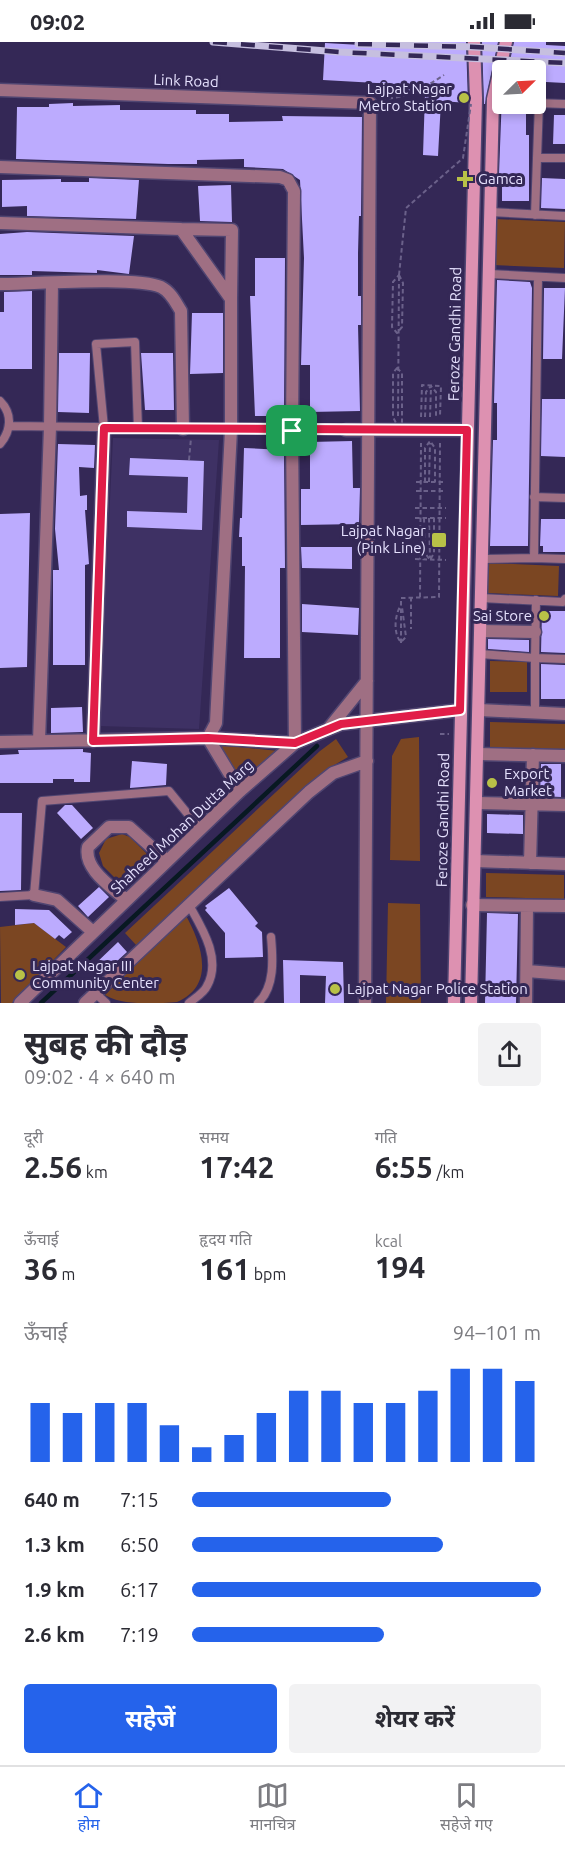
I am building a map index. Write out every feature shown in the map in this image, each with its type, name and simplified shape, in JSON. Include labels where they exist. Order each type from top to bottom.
[{"type":"street","name":"Feroze Gandhi Road","points":[[454,1003],[474,42]]},
{"type":"street","name":"Feroze Gandhi Road","points":[[502,60],[506,42]]},
{"type":"street","name":"Link Road","points":[[0,90],[373,101]]},
{"type":"street","points":[[473,101],[492,99]]},
{"type":"street","points":[[364,1003],[368,761],[366,429],[373,101]]},
{"type":"street","name":"Feroze Gandhi Road","points":[[471,1003],[472,905],[478,803],[493,114]]},
{"type":"street","points":[[0,167],[280,177],[288,180],[294,191],[292,431],[295,743],[208,738],[0,742]]},
{"type":"street","points":[[0,223],[232,230],[231,430],[216,723],[208,738]]},
{"type":"street","points":[[181,229],[231,298]]},
{"type":"street","points":[[0,284],[135,282],[161,287],[174,298],[181,311],[187,429]]},
{"type":"street","points":[[39,741],[50,427],[52,283]]},
{"type":"street","points":[[346,430],[398,431],[423,425],[467,430]]},
{"type":"street","points":[[93,741],[104,428]]},
{"type":"street","points":[[466,481],[484,484]]},
{"type":"street","points":[[481,632],[535,632]]},
{"type":"street","points":[[329,728],[367,681]]},
{"type":"street","name":"Shaheed Mohan Dutta Marg","points":[[20,1003],[240,790],[295,743],[329,728],[366,720],[460,710]]},
{"type":"street","points":[[479,710],[565,714]]},
{"type":"street","points":[[208,738],[240,790]]},
{"type":"street","points":[[478,754],[565,756]]},
{"type":"street","points":[[530,862],[533,755]]},
{"type":"street","points":[[85,1003],[333,773],[368,761]]},
{"type":"street","points":[[478,803],[565,805]]},
{"type":"street","points":[[126,900],[92,867],[88,859],[88,847],[100,834],[109,827],[129,827],[167,861]]},
{"type":"street","points":[[475,861],[565,864]]},
{"type":"street","points":[[34,895],[57,900],[93,932]]},
{"type":"street","points":[[472,905],[565,906]]},
{"type":"street","points":[[526,1003],[527,906]]},
{"type":"street","points":[[527,971],[565,974]]},
{"type":"lane","points":[[546,103],[565,104]]},
{"type":"lane","points":[[535,215],[537,114]]},
{"type":"lane","points":[[537,158],[565,158]]},
{"type":"lane","points":[[490,212],[565,216]]},
{"type":"lane","points":[[489,274],[565,278]]},
{"type":"lane","points":[[534,558],[538,277]]},
{"type":"lane","points":[[104,428],[96,344],[135,342],[138,429]]},
{"type":"lane","points":[[0,401],[9,417],[10,426],[0,444]]},
{"type":"lane","points":[[10,426],[346,430]]},
{"type":"lane","points":[[534,497],[565,498]]},
{"type":"lane","points":[[482,559],[565,559]]},
{"type":"lane","points":[[481,598],[563,602],[565,599]]},
{"type":"lane","points":[[535,713],[536,600]]},
{"type":"lane","points":[[480,654],[565,658]]},
{"type":"lane","points":[[0,897],[34,895],[42,801],[169,792],[200,829]]},
{"type":"lane","points":[[189,905],[210,948],[212,972],[206,988],[189,1003]]},
{"type":"lane","points":[[258,1003],[266,996],[273,962],[271,937]]},
{"type":"lane","points":[[95,993],[106,1003]]},
{"type":"path","points":[[373,101],[395,99],[422,89],[444,75]]},
{"type":"path","points":[[398,431],[399,275],[406,208],[464,158],[473,101]]},
{"type":"path","points":[[397,368],[402,373],[402,417]]},
{"type":"path","points":[[393,417],[393,373],[397,368]]},
{"type":"path","points":[[430,560],[425,553],[420,508],[422,385],[441,386],[438,426]]},
{"type":"path","points":[[430,418],[431,386]]},
{"type":"path","points":[[423,425],[426,392],[431,386]]},
{"type":"path","points":[[401,643],[401,597],[439,597],[438,426],[436,392],[431,386]]},
{"type":"path","points":[[187,429],[189,460]]},
{"type":"path","points":[[425,482],[425,448],[430,441]]},
{"type":"path","points":[[429,482],[430,441]]},
{"type":"path","points":[[430,441],[435,448],[435,482]]},
{"type":"path","points":[[416,482],[446,482]]},
{"type":"path","points":[[416,491],[446,491]]},
{"type":"path","points":[[416,508],[446,508]]},
{"type":"path","points":[[415,518],[446,518]]},
{"type":"path","points":[[420,597],[422,518]]},
{"type":"path","points":[[429,518],[430,560]]},
{"type":"path","points":[[430,560],[434,553],[434,518]]},
{"type":"path","points":[[415,560],[446,560]]},
{"type":"path","points":[[411,597],[411,629]]},
{"type":"shaded area","points":[[495,219],[565,222],[564,268],[493,265]]},
{"type":"shaded area","points":[[113,438],[219,440],[199,729],[99,726]]},
{"type":"shaded area","points":[[488,563],[559,566],[558,596],[487,593]]},
{"type":"shaded area","points":[[490,661],[527,662],[527,692],[490,692]]},
{"type":"shaded area","points":[[490,722],[565,724],[565,750],[490,748]]},
{"type":"shaded area","points":[[419,737],[420,861],[390,860],[392,756],[401,739]]},
{"type":"shaded area","points":[[336,739],[348,757],[331,767],[137,946],[125,933],[320,751]]},
{"type":"shaded area","points":[[218,745],[279,751],[246,785]]},
{"type":"shaded area","points":[[122,834],[130,837],[154,861],[126,889],[103,866],[99,853],[106,839]]},
{"type":"shaded area","points":[[486,873],[564,875],[564,899],[486,897]]},
{"type":"shaded area","points":[[388,903],[420,904],[421,1003],[386,1003]]},
{"type":"shaded area","points":[[185,914],[196,937],[202,962],[197,985],[189,994],[177,1002],[156,1003],[126,1002],[105,995]]},
{"type":"shaded area","name":"Lajpat Nagar III Community Center","points":[[34,923],[66,947],[12,1003],[1,1003],[0,927]]},
{"type":"building","name":"Lajpat Nagar Metro Station","points":[[397,42],[466,42],[468,103],[441,101],[438,156],[423,155],[425,94],[394,92],[394,84],[323,80],[325,43],[397,47]]},
{"type":"building","points":[[482,42],[498,42],[494,60],[492,60],[492,71],[484,104]]},
{"type":"building","points":[[514,42],[546,42],[546,45],[565,46],[565,83],[546,82],[546,60],[510,60]]},
{"type":"building","points":[[73,103],[73,106],[120,105],[120,110],[196,110],[196,114],[229,114],[229,122],[283,121],[282,116],[362,117],[361,216],[359,216],[358,253],[358,296],[361,296],[361,325],[358,325],[360,411],[310,412],[310,365],[301,365],[304,258],[300,180],[283,169],[244,167],[244,159],[197,160],[197,164],[168,164],[16,159],[17,107],[49,107],[49,104]]},
{"type":"building","points":[[501,114],[526,114],[526,135],[529,135],[529,201],[502,201],[502,174],[499,174]]},
{"type":"building","points":[[554,115],[565,115],[565,144],[553,144]]},
{"type":"building","points":[[89,178],[139,180],[136,219],[27,216],[27,206],[2,207],[2,180],[61,179],[61,182],[89,182]]},
{"type":"building","points":[[542,178],[565,179],[565,209],[541,208]]},
{"type":"building","points":[[231,185],[232,222],[200,221],[198,186]]},
{"type":"building","points":[[27,232],[134,236],[129,274],[97,270],[97,273],[32,271],[32,275],[0,275],[0,234]]},
{"type":"building","points":[[255,258],[285,258],[284,416],[255,416],[250,296],[255,296]]},
{"type":"building","points":[[497,280],[530,282],[532,288],[528,546],[490,546],[493,440],[497,440],[497,403],[494,403]]},
{"type":"building","points":[[544,288],[565,288],[562,359],[543,359]]},
{"type":"building","points":[[32,291],[32,369],[0,369],[0,312],[4,312],[4,292]]},
{"type":"building","points":[[192,313],[223,313],[223,373],[190,374]]},
{"type":"building","points":[[59,353],[90,353],[89,413],[58,412]]},
{"type":"building","points":[[141,353],[173,353],[174,410],[145,410]]},
{"type":"building","points":[[542,399],[565,399],[565,457],[541,456]]},
{"type":"building","points":[[352,441],[353,488],[360,488],[359,524],[301,525],[301,489],[310,489],[310,442]]},
{"type":"building","points":[[58,444],[95,445],[94,468],[79,467],[80,496],[87,495],[87,510],[85,510],[89,564],[85,565],[85,665],[53,665],[53,570],[59,570],[55,529]]},
{"type":"building","points":[[244,448],[284,450],[285,568],[280,568],[280,658],[244,658],[245,566],[242,566],[242,537],[239,537],[240,518],[242,518]]},
{"type":"building","points":[[130,458],[204,461],[202,530],[127,527],[127,511],[187,513],[188,477],[129,475]]},
{"type":"building","points":[[30,513],[27,667],[0,668],[0,514]]},
{"type":"building","points":[[541,519],[565,519],[565,552],[543,552],[543,546],[540,546]]},
{"type":"building","points":[[301,547],[352,547],[352,569],[302,568]]},
{"type":"building","points":[[302,604],[359,608],[358,635],[302,632]]},
{"type":"building","points":[[542,611],[565,611],[565,653],[541,652]]},
{"type":"building","points":[[488,639],[529,640],[529,652],[488,649]]},
{"type":"building","points":[[541,664],[565,665],[565,699],[541,699]]},
{"type":"building","points":[[82,707],[83,732],[51,733],[51,708]]},
{"type":"building","points":[[83,749],[83,752],[91,753],[90,782],[53,779],[53,783],[0,783],[0,755],[19,754],[18,750]]},
{"type":"building","points":[[132,761],[167,764],[166,785],[130,788]]},
{"type":"building","points":[[541,764],[561,764],[561,797],[540,796]]},
{"type":"building","points":[[65,805],[72,805],[93,828],[81,839],[57,813]]},
{"type":"building","points":[[0,813],[22,813],[21,890],[0,891]]},
{"type":"building","points":[[487,814],[523,815],[523,834],[487,833]]},
{"type":"building","points":[[99,887],[109,897],[88,917],[78,906]]},
{"type":"building","points":[[229,888],[258,923],[255,926],[262,932],[263,957],[225,958],[225,933],[205,910],[207,908],[205,906]]},
{"type":"building","points":[[15,909],[49,910],[72,932],[64,939],[59,935],[55,939],[34,923],[15,925]]},
{"type":"building","points":[[487,913],[518,914],[516,1003],[485,1003]]},
{"type":"building","points":[[118,942],[127,952],[103,974],[94,965]]},
{"type":"building","name":"Lajpat Nagar Police Station","points":[[283,960],[343,962],[344,1003],[325,1003],[326,976],[300,975],[300,1003],[284,1003]]},
{"type":"waterway","points":[[41,1003],[317,746]]},
{"type":"railway","points":[[213,42],[339,52],[565,63]]},
{"type":"railway","points":[[358,44],[475,47],[565,53]]},
{"type":"place","name":"Lajpat Nagar Metro Station","points":[[464,98]]},
{"type":"place","name":"Gamca","points":[[465,179]]},
{"type":"place","name":"Lajpat Nagar (Pink Line)","points":[[439,540]]},
{"type":"place","name":"Sai Store","points":[[544,616]]},
{"type":"place","name":"Export Market","points":[[492,783]]},
{"type":"place","name":"Lajpat Nagar III Community Center","points":[[20,975]]},
{"type":"place","name":"Lajpat Nagar Police Station","points":[[335,989]]},
{"type":"route","points":[[104,428],[292,431],[467,430],[460,710],[341,724],[295,743],[208,738],[93,741],[104,428]]}]
